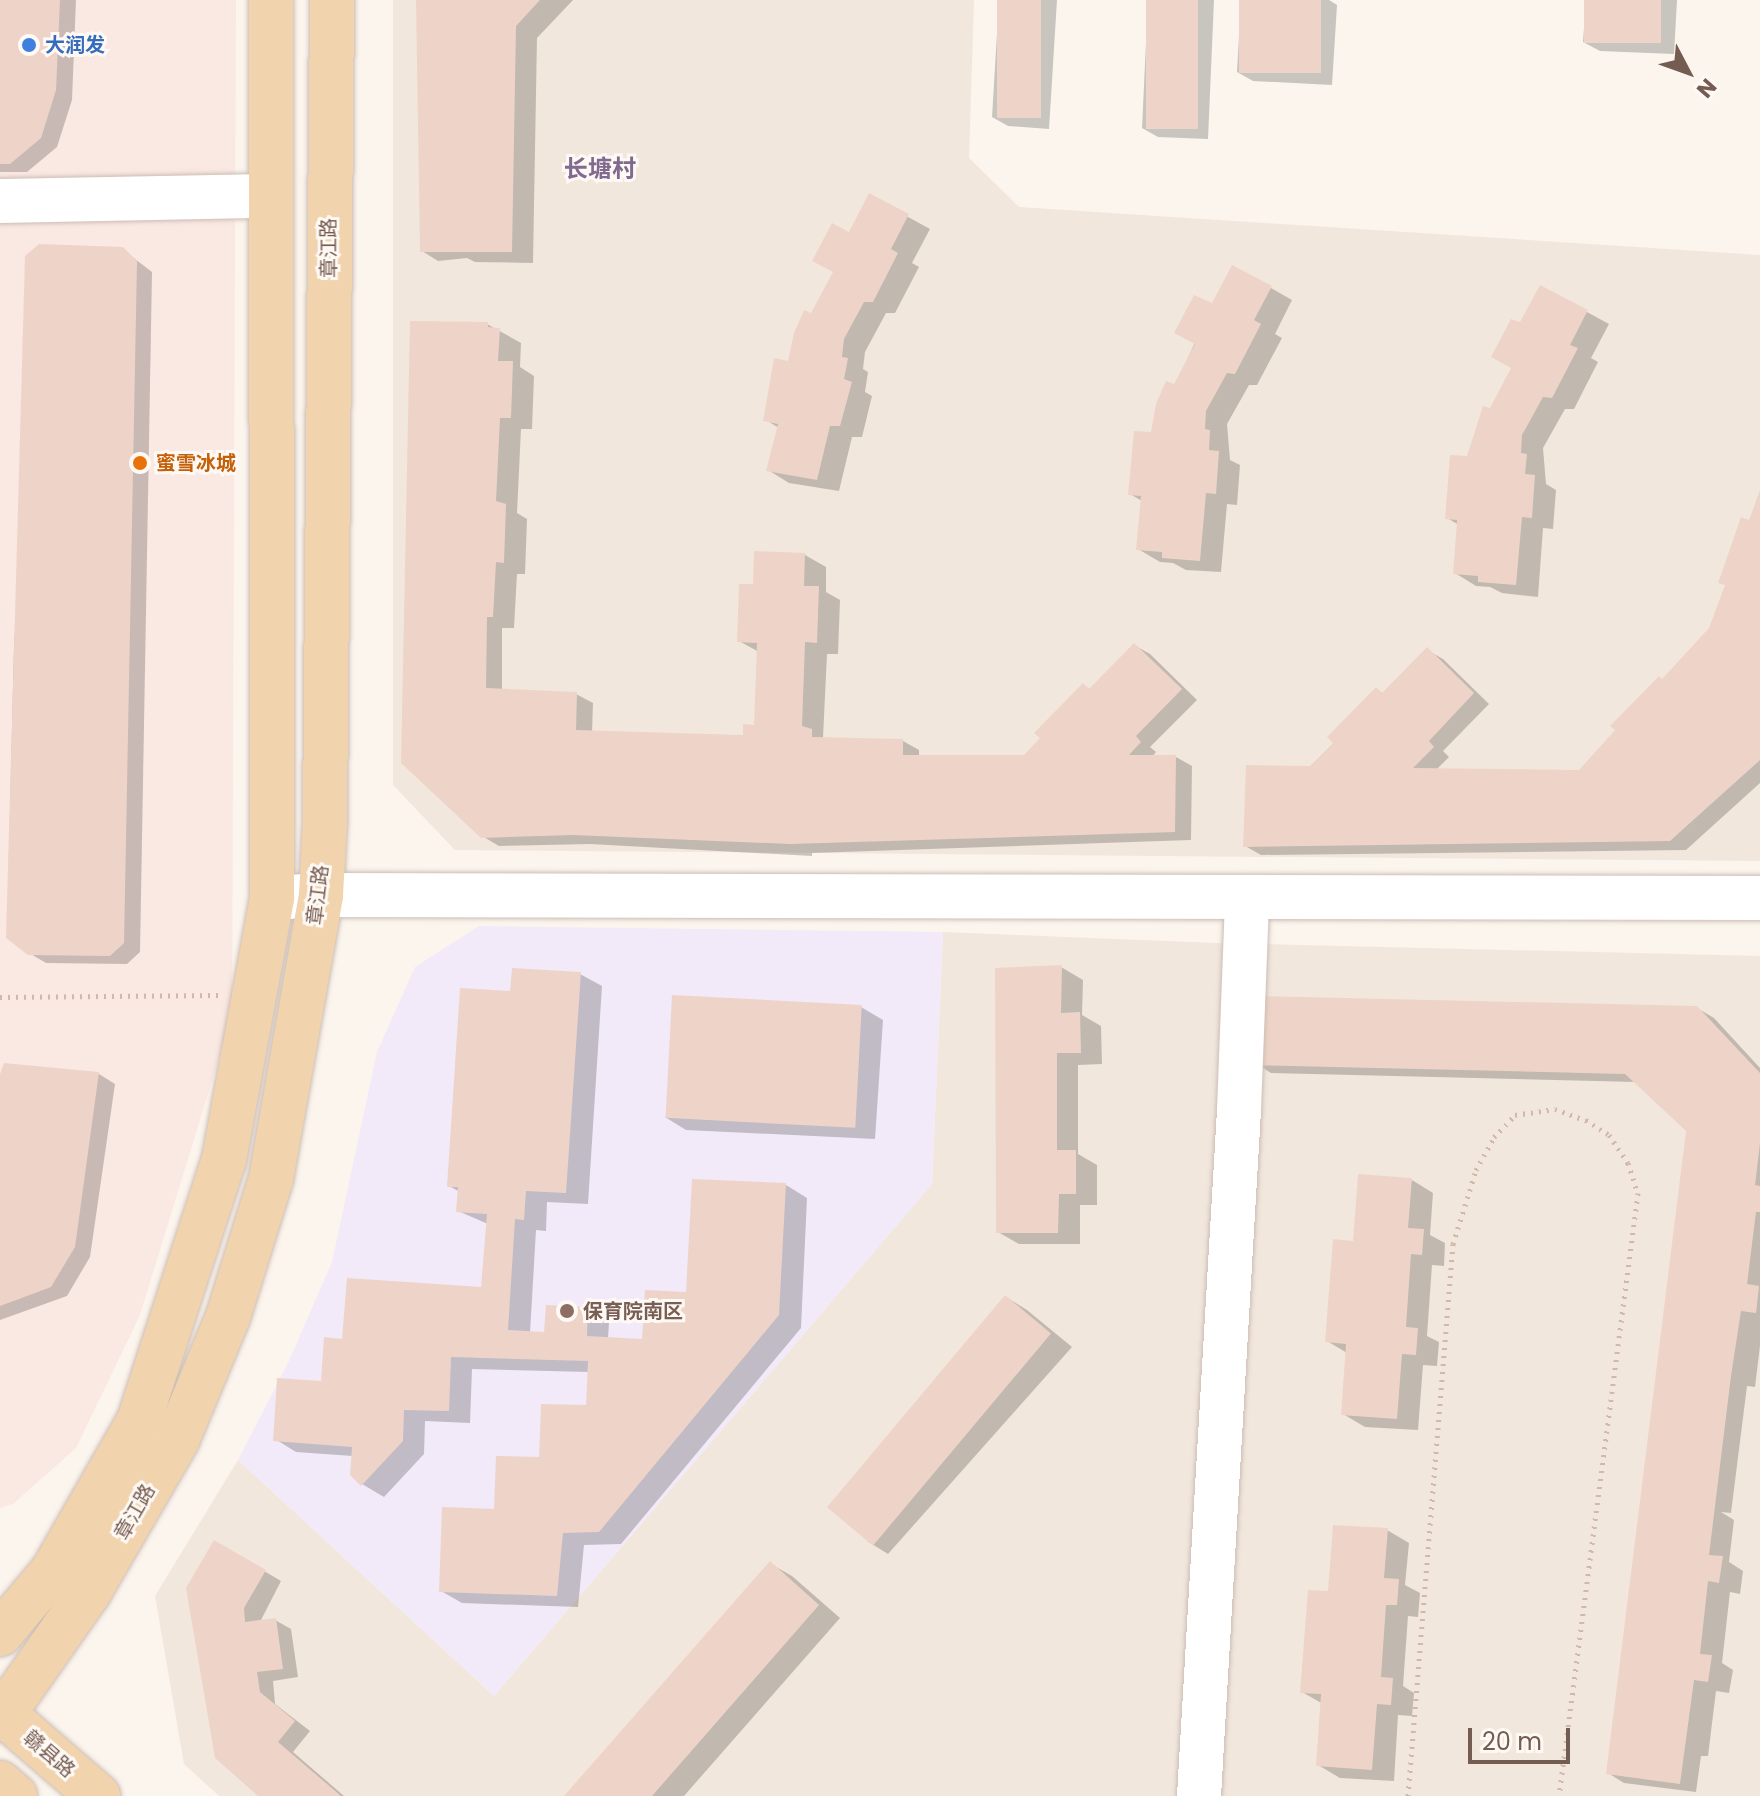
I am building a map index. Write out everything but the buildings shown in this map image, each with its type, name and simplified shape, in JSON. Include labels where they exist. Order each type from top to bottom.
[{"type":"main road","name":"章江路","points":[[0,1634],[53,1571],[139,1421],[224,1160],[272,898],[271,0]]},
{"type":"main road","name":"章江路","points":[[1,1715],[89,1592],[177,1440],[228,1317],[271,1179],[321,895],[325,820],[332,0]]},
{"type":"main road","name":"赣县路","points":[[1,1715],[98,1796]]},
{"type":"main road","points":[[0,1783],[15,1796]]},
{"type":"street","points":[[0,201],[271,196]]},
{"type":"street","points":[[272,898],[321,895],[1760,898]]},
{"type":"street","points":[[1199,1796],[1239,1110],[1247,897]]},
{"type":"path","points":[[0,997],[255,995]]},
{"type":"path","points":[[1408,1796],[1453,1244],[1476,1170],[1494,1137],[1515,1115],[1555,1109],[1586,1120],[1609,1135],[1628,1163],[1638,1193],[1559,1796]]},
{"type":"shaded area","points":[[0,0],[236,0],[232,1016],[140,1315],[76,1448],[13,1504],[0,1508]]},
{"type":"shaded area","points":[[393,0],[974,0],[969,158],[1019,207],[1760,255],[1760,861],[455,850],[393,785]]},
{"type":"shaded area","name":"保育院南区","points":[[479,926],[943,932],[932,1184],[494,1696],[238,1460],[289,1361],[332,1262],[377,1052],[415,967]]},
{"type":"shaded area","points":[[943,932],[1217,943],[1760,956],[1760,1796],[219,1796],[184,1764],[155,1596],[238,1460],[494,1696],[932,1184]]},
{"type":"place","name":"大润发","points":[[29,45]]},
{"type":"place","name":"蜜雪冰城","points":[[140,463]]},
{"type":"place","name":"保育院南区","points":[[567,1311]]},
{"type":"district","name":"长塘村","points":[[600,169]]}]
